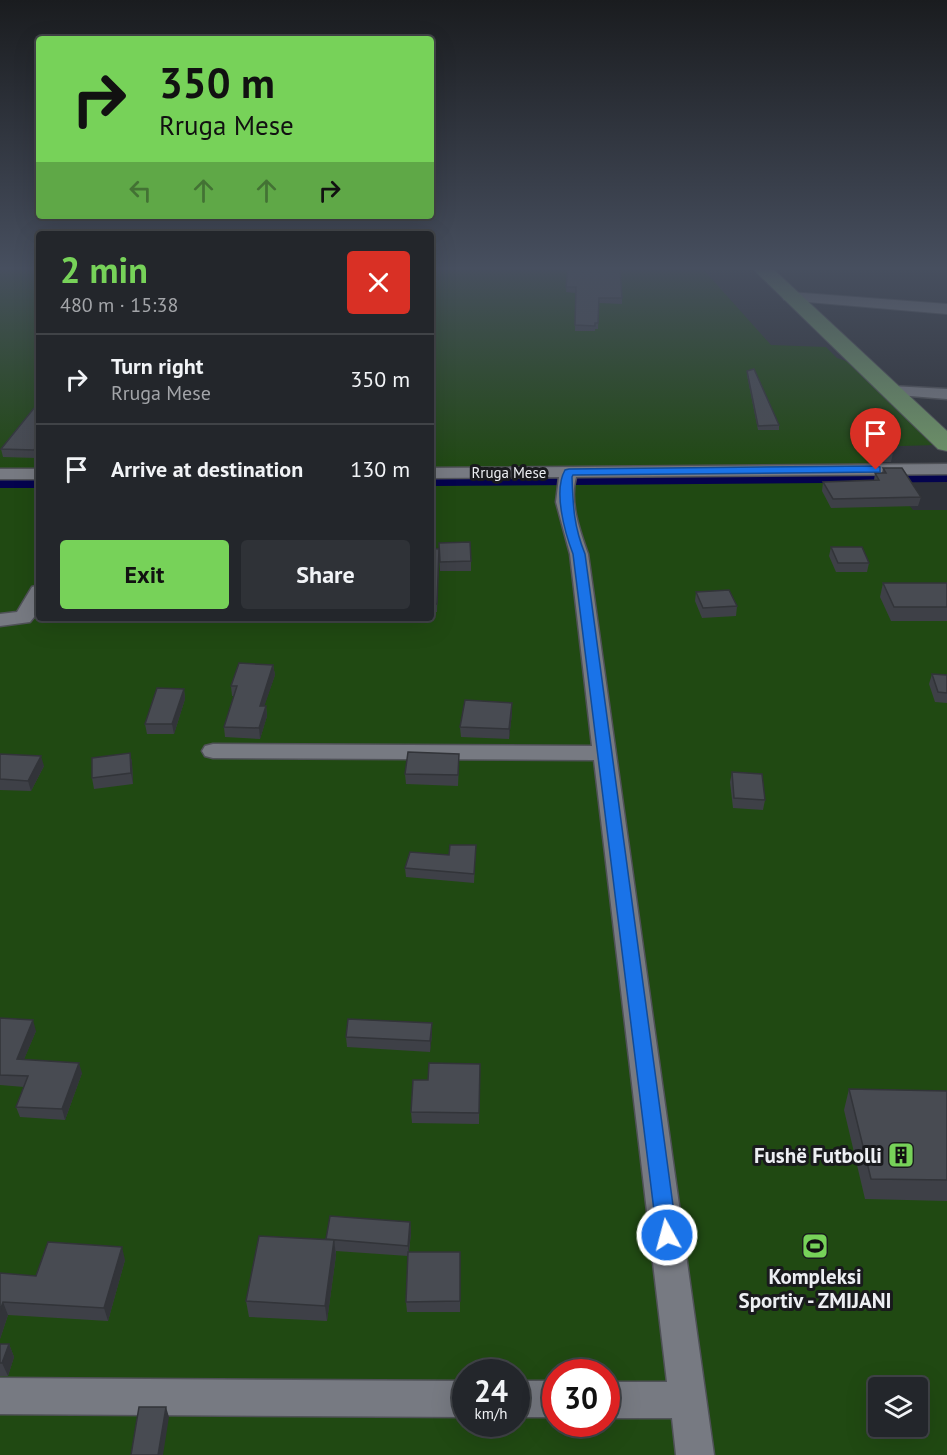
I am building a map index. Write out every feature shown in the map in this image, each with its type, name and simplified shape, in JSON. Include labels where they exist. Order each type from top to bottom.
[{"type":"main road","points":[[832,336],[947,444]]},
{"type":"street","points":[[891,391],[907,390],[947,394]]},
{"type":"street","name":"Rruga Mese","points":[[434,473],[567,480],[947,469]]},
{"type":"street","points":[[0,474],[36,474]]},
{"type":"street","points":[[567,480],[570,531],[579,554],[695,1455]]},
{"type":"street","points":[[0,620],[23,618],[36,598]]},
{"type":"street","points":[[213,751],[605,753]]},
{"type":"street","points":[[0,1396],[452,1399]]},
{"type":"street","points":[[620,1400],[688,1400]]},
{"type":"green space","points":[[0,336],[36,336],[36,621],[434,621],[434,336],[763,336],[771,345],[826,347],[837,358],[849,362],[936,445],[865,447],[868,456],[913,510],[947,510],[947,1455],[0,1455]]},
{"type":"building","points":[[754,369],[779,425],[758,426],[747,371]]},
{"type":"building","points":[[36,406],[36,447],[34,450],[1,449]]},
{"type":"building","points":[[872,421],[893,453],[875,454],[861,427]]},
{"type":"building","points":[[883,468],[902,468],[921,497],[833,499],[823,482],[879,480],[875,473],[886,473]]},
{"type":"building","points":[[470,542],[471,561],[440,562],[439,543]]},
{"type":"building","points":[[831,547],[862,547],[869,563],[838,563]]},
{"type":"building","points":[[434,548],[439,549],[437,604],[434,604]]},
{"type":"building","points":[[883,583],[947,583],[947,607],[894,607]]},
{"type":"building","points":[[729,590],[737,606],[703,608],[696,592]]},
{"type":"building","points":[[239,663],[273,665],[260,706],[266,706],[259,728],[224,727],[237,686],[231,686]]},
{"type":"building","points":[[932,674],[947,675],[947,693],[938,692]]},
{"type":"building","points":[[157,688],[184,689],[172,724],[145,724]]},
{"type":"building","points":[[465,700],[512,703],[509,729],[460,727]]},
{"type":"building","points":[[408,752],[459,754],[458,775],[405,774]]},
{"type":"building","points":[[130,753],[131,773],[92,778],[92,758]]},
{"type":"building","points":[[0,754],[41,756],[28,781],[0,779]]},
{"type":"building","points":[[732,772],[762,774],[765,800],[734,798]]},
{"type":"building","points":[[450,845],[476,845],[474,874],[405,868],[410,852],[449,855]]},
{"type":"building","points":[[0,1018],[33,1020],[17,1059],[79,1063],[62,1109],[16,1107],[28,1076],[0,1075]]},
{"type":"building","points":[[348,1019],[432,1023],[430,1041],[346,1037]]},
{"type":"building","points":[[429,1063],[480,1064],[479,1113],[411,1112],[413,1080],[428,1080]]},
{"type":"building","name":"Fushë Futbolli","points":[[849,1089],[947,1091],[947,1180],[871,1179]]},
{"type":"building","points":[[330,1216],[410,1222],[408,1246],[326,1239]]},
{"type":"building","points":[[259,1236],[334,1240],[325,1306],[246,1301]]},
{"type":"building","points":[[48,1242],[122,1247],[104,1308],[3,1302],[0,1311],[0,1273],[36,1276]]},
{"type":"building","points":[[408,1252],[460,1252],[460,1301],[406,1302]]},
{"type":"building","points":[[0,1344],[9,1344],[2,1363],[0,1363]]},
{"type":"building","points":[[139,1407],[166,1407],[158,1455],[131,1455]]},
{"type":"waterway","points":[[434,481],[947,477]]},
{"type":"waterway","points":[[0,483],[36,483]]},
{"type":"place","name":"Fushë Futbolli","points":[[901,1155]]},
{"type":"place","name":"Kompleksi Sportiv - ZMIJANI","points":[[815,1246]]},
{"type":"route","points":[[667,1235],[579,554],[570,531],[567,513],[566,477],[569,472],[876,470]]}]
